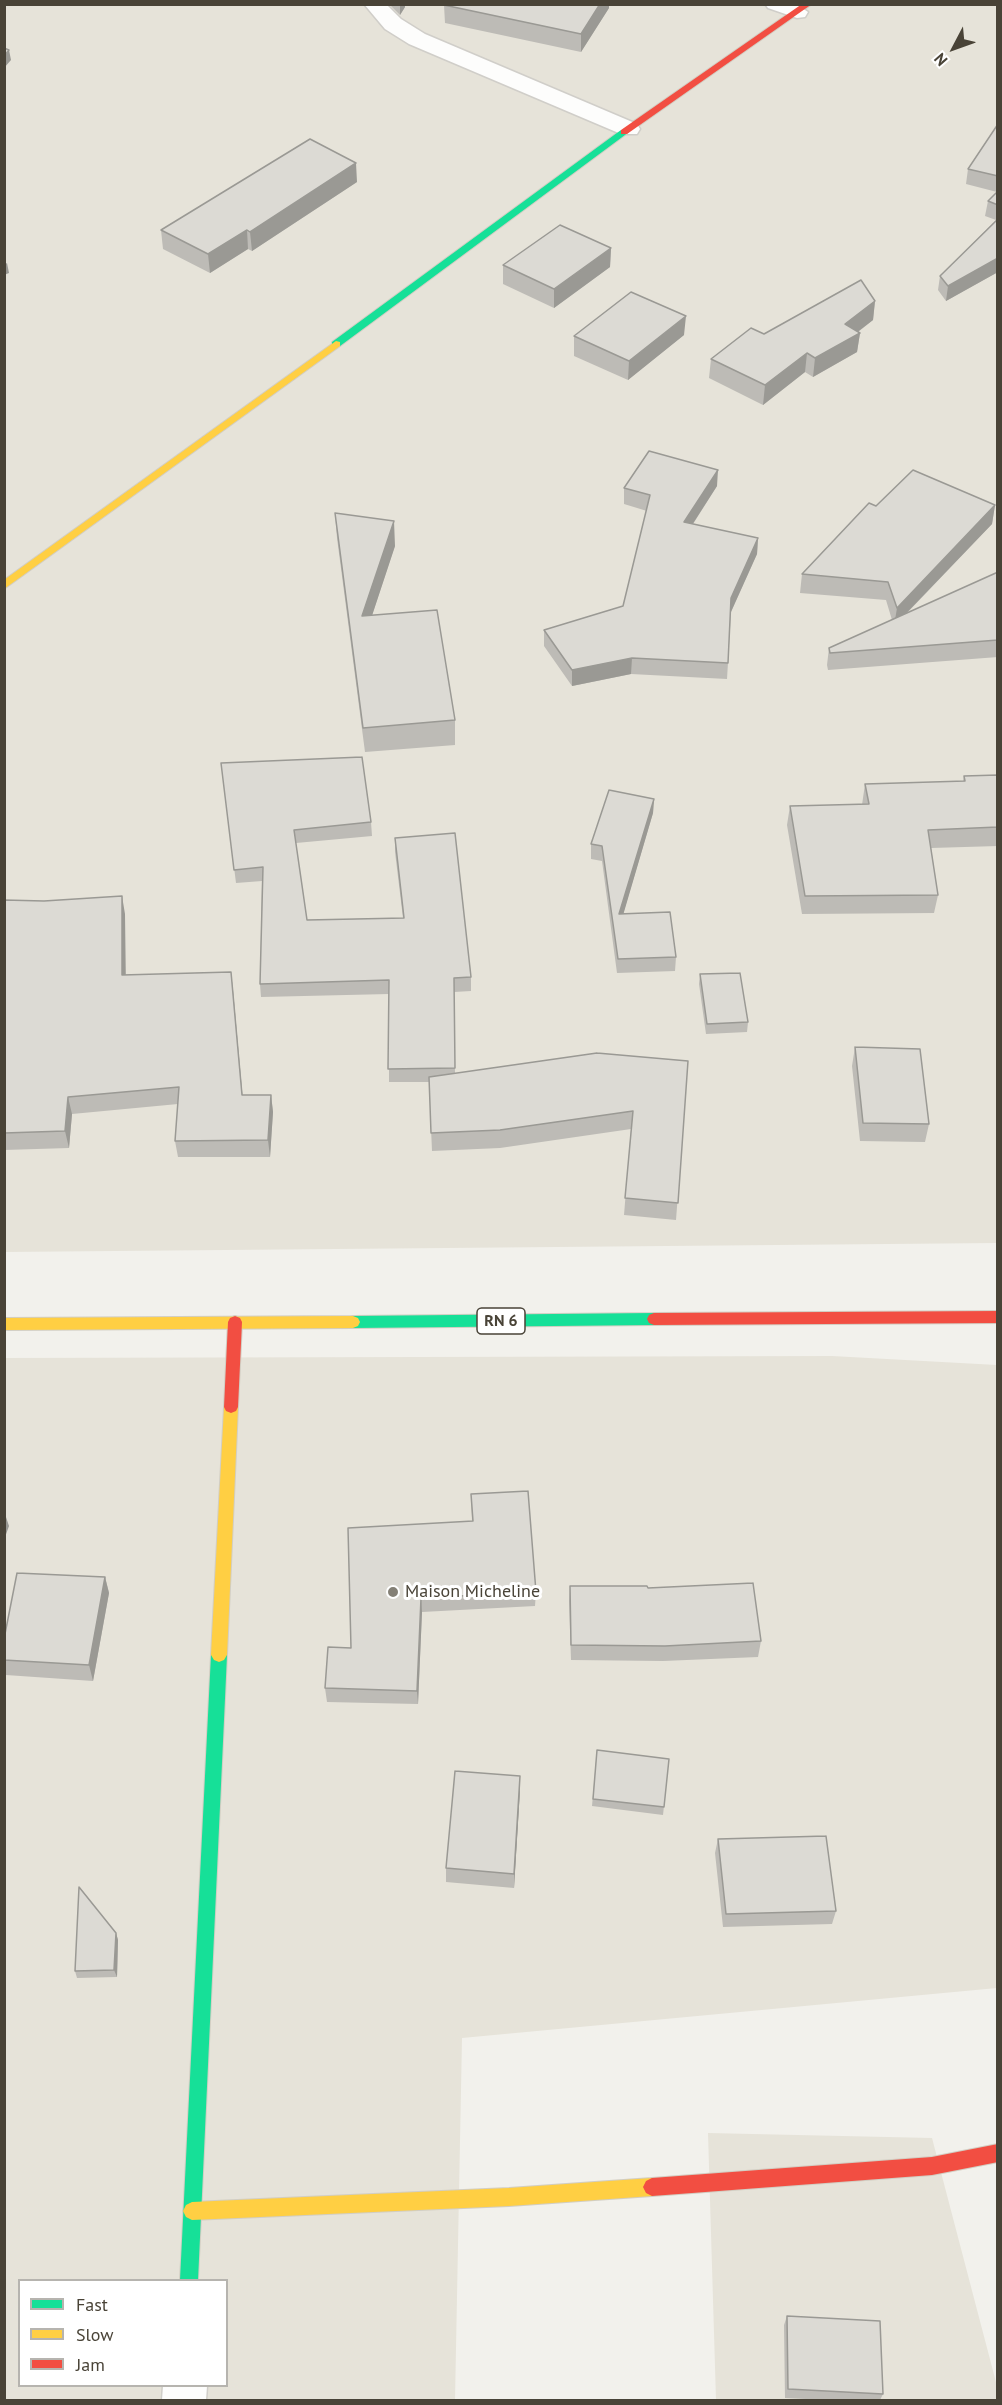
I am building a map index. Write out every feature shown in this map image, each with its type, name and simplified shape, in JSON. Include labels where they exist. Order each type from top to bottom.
[{"type":"street","points":[[775,4],[802,8]]},
{"type":"street","points":[[374,5],[393,24],[417,39],[629,129]]},
{"type":"street","points":[[4,586],[629,129],[802,8]]},
{"type":"street","name":"RN 6","points":[[4,1324],[998,1317]]},
{"type":"street","points":[[189,2279],[235,1322]]},
{"type":"street","points":[[192,2211],[521,2196],[932,2166],[998,2153]]},
{"type":"shaded area","points":[[4,5],[997,5],[997,1243],[5,1252]]},
{"type":"shaded area","points":[[832,1356],[997,1365],[997,1988],[462,2038],[455,2400],[5,2400],[4,1358]]},
{"type":"shaded area","points":[[708,2133],[932,2138],[997,2386],[997,2400],[716,2400]]},
{"type":"building","points":[[445,4],[600,4],[581,34]]},
{"type":"building","points":[[998,124],[998,176],[968,169]]},
{"type":"building","points":[[310,139],[356,163],[250,232],[247,230],[208,254],[161,230]]},
{"type":"building","points":[[998,191],[998,205],[988,201]]},
{"type":"building","points":[[998,219],[998,258],[948,286],[940,276]]},
{"type":"building","points":[[560,225],[611,248],[554,289],[503,265]]},
{"type":"building","points":[[861,280],[875,301],[845,324],[860,333],[815,358],[807,353],[765,385],[711,359],[751,328],[764,334]]},
{"type":"building","points":[[631,292],[686,316],[629,361],[574,336]]},
{"type":"building","points":[[649,451],[718,470],[684,522],[758,538],[731,598],[728,663],[632,658],[572,670],[544,630],[623,606],[650,495],[624,488]]},
{"type":"building","points":[[913,470],[995,505],[897,608],[888,582],[802,574],[869,503],[876,506]]},
{"type":"building","points":[[335,513],[394,521],[362,616],[437,610],[455,720],[363,728]]},
{"type":"building","points":[[998,572],[998,640],[830,653],[829,648]]},
{"type":"building","points":[[362,757],[371,822],[294,830],[307,920],[404,918],[395,838],[455,833],[471,977],[454,978],[455,1068],[388,1069],[389,980],[260,984],[263,867],[234,870],[221,763]]},
{"type":"building","points":[[998,775],[998,827],[928,830],[938,895],[805,896],[790,806],[869,804],[865,784],[965,781],[964,776]]},
{"type":"building","points":[[609,790],[654,799],[619,914],[670,912],[676,957],[618,959],[602,846],[591,844]]},
{"type":"building","points":[[122,896],[122,975],[231,972],[242,1095],[271,1095],[268,1140],[175,1141],[179,1087],[68,1097],[65,1131],[4,1133],[4,900],[44,901]]},
{"type":"building","points":[[740,973],[748,1022],[707,1024],[700,974]]},
{"type":"building","points":[[855,1047],[920,1049],[929,1124],[863,1123]]},
{"type":"building","points":[[597,1053],[688,1061],[678,1203],[625,1198],[633,1111],[500,1130],[431,1133],[429,1077]]},
{"type":"building","points":[[528,1491],[536,1592],[421,1598],[417,1691],[325,1688],[328,1647],[351,1648],[348,1528],[473,1521],[471,1494]]},
{"type":"building","points":[[17,1573],[105,1577],[89,1665],[4,1660],[4,1639]]},
{"type":"building","points":[[753,1583],[761,1641],[665,1646],[571,1645],[570,1586],[647,1586],[648,1588]]},
{"type":"building","points":[[597,1750],[669,1759],[664,1807],[593,1799]]},
{"type":"building","points":[[455,1771],[520,1776],[514,1874],[446,1868]]},
{"type":"building","points":[[826,1836],[836,1911],[726,1914],[718,1839]]},
{"type":"building","points":[[79,1887],[116,1933],[114,1970],[75,1971]]},
{"type":"building","points":[[787,2316],[880,2321],[883,2394],[788,2389]]},
{"type":"traffic: fast","points":[[336,344],[624,132]]},
{"type":"traffic: fast","points":[[353,1322],[654,1319]]},
{"type":"traffic: fast","points":[[189,2279],[219,1655]]},
{"type":"traffic: slow","points":[[4,586],[336,344]]},
{"type":"traffic: slow","points":[[4,1324],[353,1322]]},
{"type":"traffic: slow","points":[[219,1655],[231,1407]]},
{"type":"traffic: slow","points":[[192,2211],[509,2197],[652,2187]]},
{"type":"traffic: jam","points":[[624,132],[808,4]]},
{"type":"traffic: jam","points":[[654,1319],[998,1317]]},
{"type":"traffic: jam","points":[[231,1407],[235,1322]]},
{"type":"traffic: jam","points":[[652,2187],[932,2166],[998,2153]]},
{"type":"place","name":"Maison Micheline","points":[[393,1592]]}]
